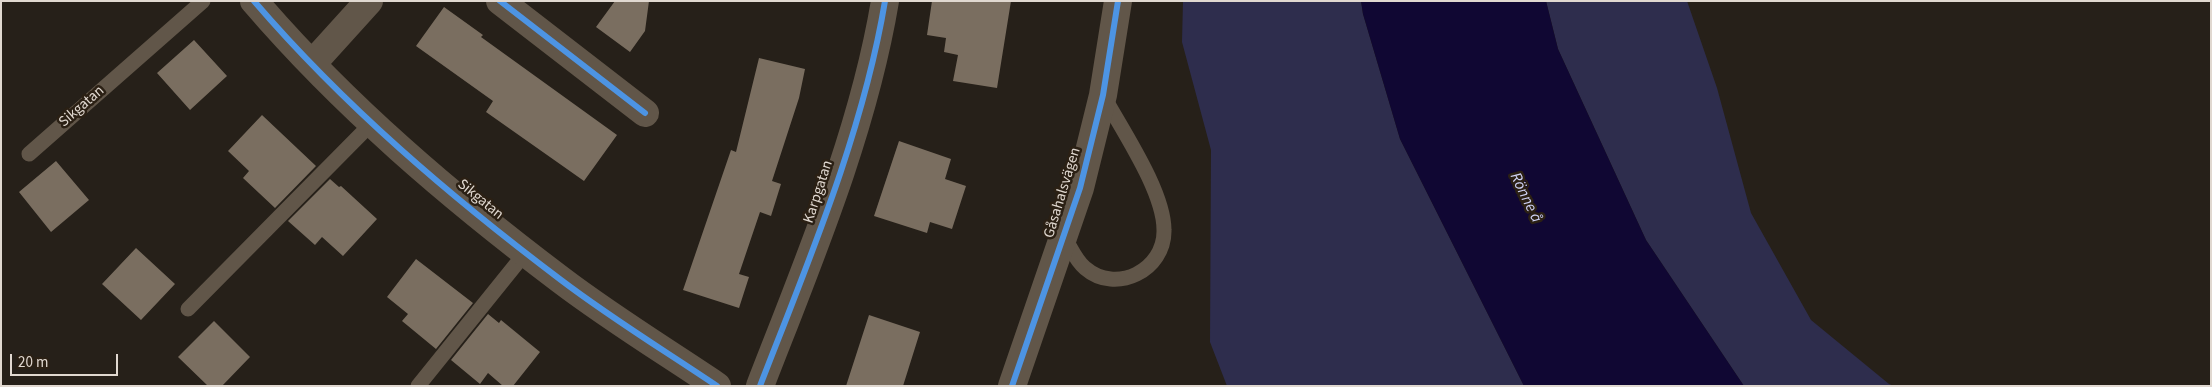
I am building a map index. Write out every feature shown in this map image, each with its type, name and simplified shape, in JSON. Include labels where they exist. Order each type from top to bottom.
[{"type":"street","name":"Sikgatan","points":[[254,1],[312,64],[419,166],[562,281],[688,378],[717,386]]},
{"type":"street","points":[[312,64],[369,1]]},
{"type":"street","points":[[500,1],[645,113]]},
{"type":"street","name":"Karpgatan","points":[[760,386],[819,232],[859,110],[879,36],[885,1]]},
{"type":"street","name":"Gåsahalsvägen","points":[[1012,386],[1080,188],[1103,95],[1118,1]]},
{"type":"lane","name":"Sikgatan","points":[[29,154],[203,1]]},
{"type":"lane","points":[[1064,236],[1083,268],[1098,277],[1116,280],[1137,276],[1147,268],[1158,252],[1165,232],[1162,213],[1153,187],[1103,95]]},
{"type":"lane","points":[[188,309],[372,123]]},
{"type":"lane","points":[[418,386],[526,252]]},
{"type":"shaded area","points":[[1183,1],[1361,1],[1363,14],[1400,139],[1524,386],[1227,386],[1210,342],[1211,150],[1182,42]]},
{"type":"shaded area","points":[[1546,1],[1687,1],[1717,88],[1751,213],[1811,320],[1889,384],[1894,386],[1744,386],[1646,240],[1558,49]]},
{"type":"water","name":"Rönne å","points":[[1361,1],[1546,1],[1558,49],[1646,240],[1744,386],[1524,386],[1400,139],[1363,14]]},
{"type":"building","points":[[615,1],[649,1],[645,31],[630,52],[596,27]]},
{"type":"building","points":[[932,1],[1011,1],[997,88],[953,81],[958,55],[944,52],[946,38],[927,35]]},
{"type":"building","points":[[444,7],[483,35],[481,37],[617,135],[584,181],[486,112],[493,101],[416,46]]},
{"type":"building","points":[[194,40],[227,76],[190,110],[157,73]]},
{"type":"building","points":[[759,58],[805,69],[799,98],[772,181],[781,184],[771,216],[760,212],[739,274],[749,277],[739,308],[683,290],[731,150],[736,152]]},
{"type":"building","points":[[262,115],[316,166],[275,208],[243,178],[249,171],[228,151]]},
{"type":"building","points":[[899,141],[951,159],[945,179],[966,186],[952,229],[930,222],[927,233],[874,216]]},
{"type":"building","points":[[56,161],[89,200],[51,232],[19,192]]},
{"type":"building","points":[[330,179],[339,187],[341,186],[377,219],[343,256],[322,237],[315,245],[288,221]]},
{"type":"building","points":[[136,248],[175,284],[141,320],[102,284]]},
{"type":"building","points":[[416,259],[473,303],[436,349],[402,321],[408,314],[387,297]]},
{"type":"building","points":[[488,314],[499,323],[501,320],[540,352],[513,386],[503,386],[488,373],[480,384],[451,360]]},
{"type":"building","points":[[869,315],[920,332],[903,386],[846,386]]},
{"type":"building","points":[[214,321],[250,357],[222,386],[208,386],[178,357]]},
{"type":"cycle path","points":[[254,1],[324,77],[439,183],[580,294],[717,386]]},
{"type":"cycle path","points":[[500,1],[645,113]]},
{"type":"cycle path","points":[[760,386],[815,244],[848,148],[863,99],[885,1]]},
{"type":"cycle path","points":[[1012,386],[1080,188],[1103,95],[1118,1]]}]
